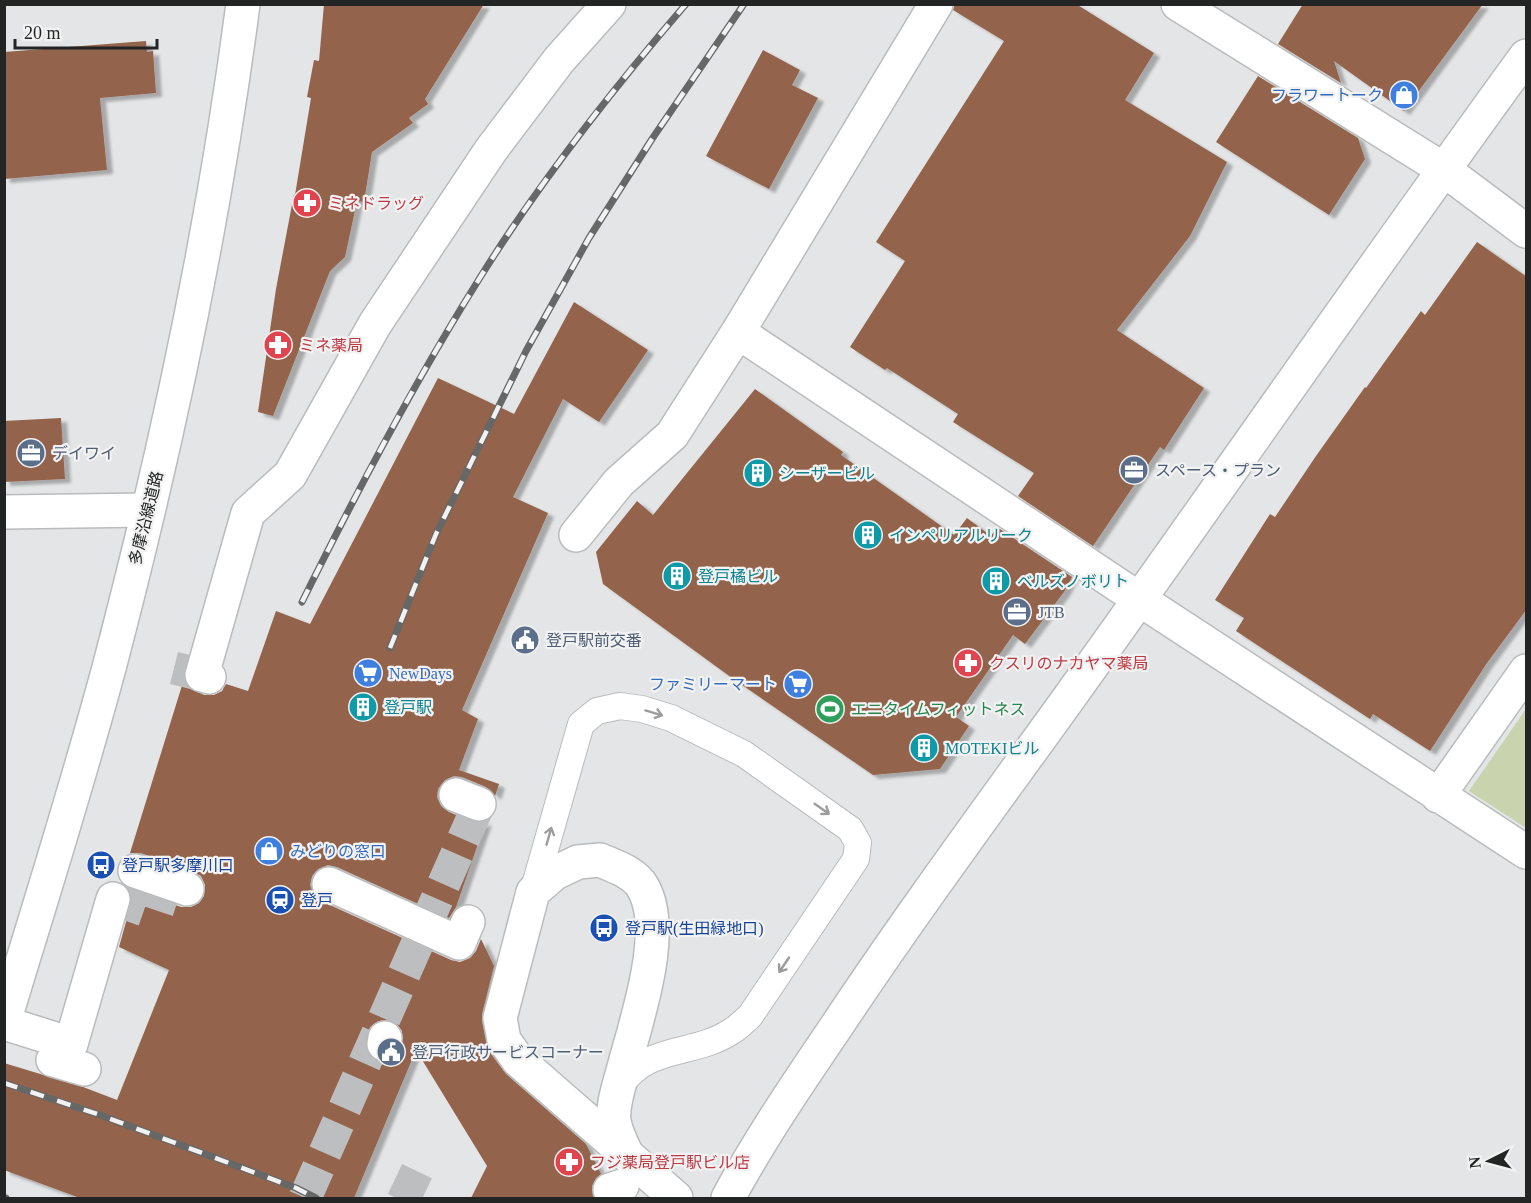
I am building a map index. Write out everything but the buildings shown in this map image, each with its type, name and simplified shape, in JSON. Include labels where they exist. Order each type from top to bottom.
[{"type":"street","name":"多摩沿線道路","points":[[4,1022],[110,665],[148,510],[189,332],[212,209],[243,4]]},
{"type":"street","points":[[209,677],[201,675],[248,513],[290,475],[375,324],[491,150],[559,60],[609,4]]},
{"type":"street","points":[[576,535],[620,482],[672,435],[738,332],[936,4]]},
{"type":"street","points":[[1178,4],[1443,169],[1527,231]]},
{"type":"street","points":[[728,1198],[793,1091],[891,944],[1139,599],[1443,169],[1527,56]]},
{"type":"street","points":[[738,332],[1139,599],[1527,852]]},
{"type":"street","points":[[4,512],[148,510]]},
{"type":"street","points":[[1438,796],[1527,671]]},
{"type":"street","points":[[620,1177],[620,1141],[614,1120],[619,1087],[650,962],[653,933],[649,903],[639,883],[623,869],[600,860],[578,862],[555,873],[534,892],[500,1018],[504,1040],[620,1177],[676,1198]]},
{"type":"street","points":[[135,871],[187,889]]},
{"type":"street","points":[[329,884],[459,943],[468,922]]},
{"type":"street","points":[[4,1022],[71,1044],[114,899]]},
{"type":"street","points":[[53,1060],[84,1069]]},
{"type":"lane","points":[[534,892],[581,724],[597,711],[620,706],[642,709],[670,718],[744,754],[850,829],[858,843],[856,859],[750,1016],[732,1031],[709,1042],[646,1060],[628,1073],[619,1087]]},
{"type":"green space","points":[[1526,709],[1526,828],[1469,791]]},
{"type":"tunnel","points":[[174,668],[202,675]]},
{"type":"tunnel","points":[[305,1198],[479,804]]},
{"type":"tunnel","points":[[113,899],[156,914],[167,881]]},
{"type":"tunnel","points":[[395,1179],[435,1198]]},
{"type":"railway","points":[[302,602],[387,437],[433,356],[504,240],[578,136],[686,4]]},
{"type":"railway","points":[[390,648],[436,534],[526,351],[589,238],[652,139],[744,4]]},
{"type":"railway","points":[[4,1083],[100,1115],[296,1188],[316,1198]]},
{"type":"place","name":"フラワートーク","points":[[1404,95]]},
{"type":"place","name":"ミネドラッグ","points":[[307,203]]},
{"type":"place","name":"ミネ薬局","points":[[278,345]]},
{"type":"place","name":"デイワイ","points":[[31,453]]},
{"type":"place","name":"スペース・プラン","points":[[1134,470]]},
{"type":"place","name":"シーザービル","points":[[758,473]]},
{"type":"place","name":"インペリアルリーク","points":[[868,535]]},
{"type":"place","name":"登戸橘ビル","points":[[677,576]]},
{"type":"place","name":"ベルズノボリト","points":[[996,581]]},
{"type":"place","name":"JTB","points":[[1017,612]]},
{"type":"place","name":"登戸駅前交番","points":[[525,640]]},
{"type":"place","name":"クスリのナカヤマ薬局","points":[[968,663]]},
{"type":"place","name":"NewDays","points":[[368,673]]},
{"type":"place","name":"ファミリーマート","points":[[798,684]]},
{"type":"place","name":"登戸駅","points":[[363,707]]},
{"type":"place","name":"エニタイムフィットネス","points":[[830,709]]},
{"type":"place","name":"MOTEKIビル","points":[[924,748]]},
{"type":"place","name":"みどりの窓口","points":[[269,851]]},
{"type":"place","name":"登戸駅多摩川口","points":[[101,865]]},
{"type":"place","name":"登戸","points":[[280,900]]},
{"type":"place","name":"登戸駅(生田緑地口)","points":[[604,928]]},
{"type":"place","name":"登戸行政サービスコーナー","points":[[391,1052]]},
{"type":"place","name":"フジ薬局登戸駅ビル店","points":[[569,1162]]}]
